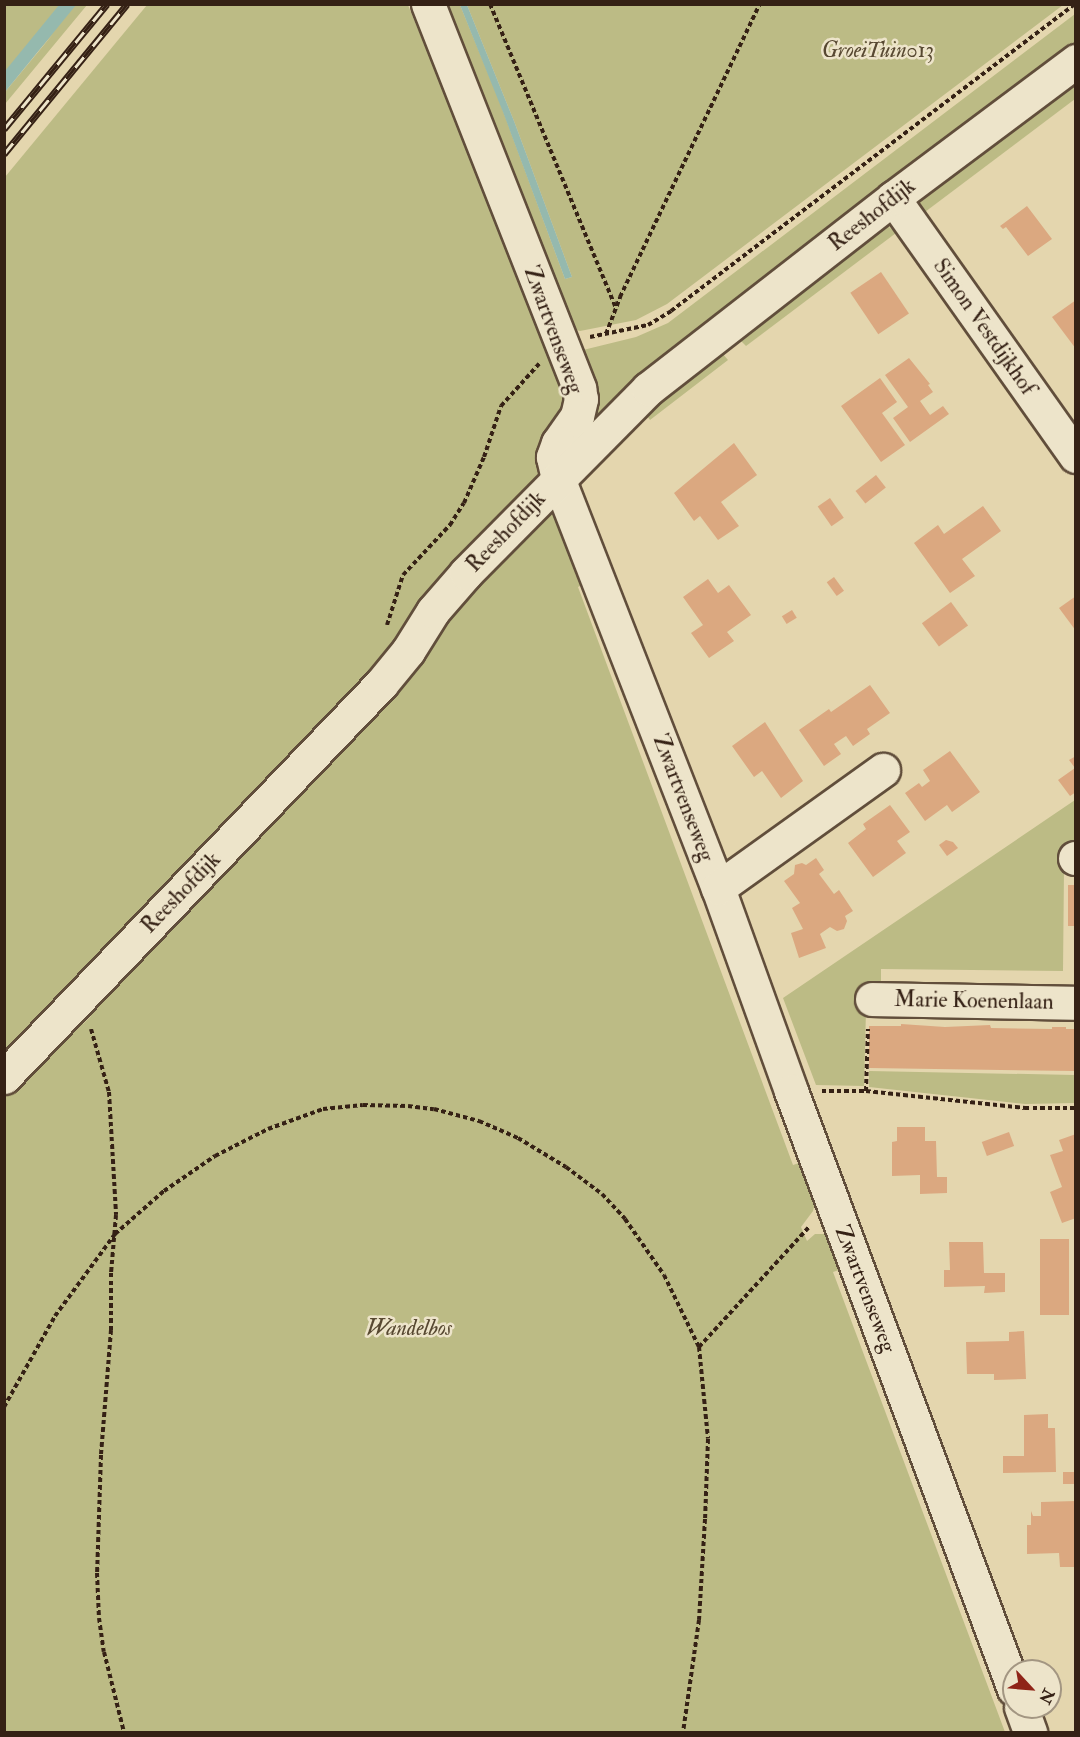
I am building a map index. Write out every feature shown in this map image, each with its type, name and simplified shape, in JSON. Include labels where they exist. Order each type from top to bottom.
[{"type":"street","name":"Zwartvenseweg","points":[[428,4],[563,347],[581,399],[577,416],[558,443],[553,457],[558,478],[718,888],[791,1091],[1003,1659]]},
{"type":"street","name":"Reeshofdijk","points":[[4,1077],[381,684],[408,651],[433,611],[558,478],[648,389],[893,198],[1076,61]]},
{"type":"street","name":"Simon Vestdijkhof","points":[[893,198],[1076,456]]},
{"type":"street","name":"Zwartvenseweg","points":[[718,888],[883,770]]},
{"type":"street","name":"Marie Koenenlaan","points":[[872,999],[1076,1003]]},
{"type":"path","points":[[490,4],[616,308]]},
{"type":"path","points":[[606,334],[616,308],[760,4]]},
{"type":"path","points":[[384,634],[402,575],[450,525],[464,503],[484,457],[501,406],[536,366],[563,347],[606,334],[648,325],[671,311],[1075,4]]},
{"type":"path","points":[[866,1090],[868,1013],[872,1013],[872,999]]},
{"type":"path","points":[[77,1002],[86,1016],[102,1059],[109,1092],[115,1165],[115,1234],[98,1573],[104,1652],[124,1732]]},
{"type":"path","points":[[791,1091],[866,1090],[1025,1108],[1076,1108]]},
{"type":"path","points":[[4,1407],[55,1316],[115,1234],[164,1191],[215,1156],[268,1129],[323,1109],[374,1105],[434,1109],[479,1120],[518,1138],[602,1194],[650,1252],[699,1347],[708,1439],[705,1519],[699,1620],[683,1732]]},
{"type":"path","points":[[699,1347],[812,1224],[834,1207]]},
{"type":"green space","points":[[4,5],[87,5],[5,104],[5,92],[53,34],[5,88]]},
{"type":"green space","points":[[147,5],[408,5],[547,343],[565,397],[547,477],[394,656],[5,1059],[5,177]]},
{"type":"green space","name":"GroeiTuin013","points":[[444,5],[460,5],[499,100],[565,279],[572,277],[514,121],[467,5],[1063,5],[667,304],[636,320],[580,331],[570,328]]},
{"type":"green space","points":[[1075,14],[1075,51],[577,438],[579,351],[636,337],[668,323]]},
{"type":"green space","points":[[1075,79],[1075,99],[913,221],[910,205]]},
{"type":"green space","points":[[881,227],[889,227],[896,233],[746,346],[739,339],[740,332]]},
{"type":"green space","points":[[714,353],[722,353],[728,360],[650,420],[647,416],[645,417],[639,409]]},
{"type":"green space","name":"Wandelbos","points":[[551,504],[584,584],[578,587],[793,1165],[802,1162],[816,1198],[813,1211],[801,1227],[807,1241],[815,1234],[829,1234],[842,1269],[833,1272],[1005,1732],[5,1732],[4,1098],[80,1019],[83,1024],[91,1016],[92,1009],[86,1003]]},
{"type":"green space","points":[[1075,800],[1075,847],[1064,870],[1063,971],[881,969],[881,989],[866,1011],[864,1086],[816,1085],[783,998]]},
{"type":"green space","points":[[869,1071],[1075,1075],[1075,1103],[1025,1104],[869,1087]]},
{"type":"water","points":[[59,5],[76,5],[5,92],[5,71]]},
{"type":"water","points":[[460,5],[467,5],[514,121],[572,277],[565,279],[503,112]]},
{"type":"building","points":[[1027,206],[1052,239],[1028,256],[1006,227],[1003,229],[1000,226]]},
{"type":"building","points":[[881,272],[909,313],[878,334],[850,293]]},
{"type":"building","points":[[1076,300],[1076,349],[1052,317]]},
{"type":"building","points":[[909,358],[930,384],[928,385],[933,392],[920,401],[930,415],[943,406],[949,414],[910,442],[893,418],[908,407],[885,375]]},
{"type":"building","points":[[880,378],[897,402],[882,413],[905,445],[881,462],[841,406]]},
{"type":"building","points":[[734,443],[757,475],[721,502],[739,526],[718,540],[700,516],[694,521],[674,493]]},
{"type":"building","points":[[876,475],[886,488],[865,504],[856,491]]},
{"type":"building","points":[[830,498],[844,518],[831,526],[818,507]]},
{"type":"building","points":[[983,506],[1001,531],[962,559],[975,576],[950,593],[914,543],[938,525],[944,534]]},
{"type":"building","points":[[834,577],[844,591],[837,596],[827,582]]},
{"type":"building","points":[[708,579],[718,593],[729,585],[751,615],[727,632],[734,641],[709,658],[691,633],[703,625],[683,597]]},
{"type":"building","points":[[1076,596],[1076,631],[1059,608]]},
{"type":"building","points":[[951,602],[968,625],[939,647],[922,623]]},
{"type":"building","points":[[792,610],[797,618],[787,624],[782,616]]},
{"type":"building","points":[[870,685],[890,713],[867,729],[870,734],[853,746],[846,736],[834,744],[841,754],[824,766],[799,730],[829,709],[831,712]]},
{"type":"building","points":[[765,722],[803,781],[781,798],[762,771],[754,777],[732,746]]},
{"type":"building","points":[[950,751],[980,792],[952,812],[947,805],[925,821],[905,793],[919,783],[922,787],[930,781],[923,770]]},
{"type":"building","points":[[1076,756],[1076,792],[1070,796],[1058,780],[1075,768],[1069,760]]},
{"type":"building","points":[[890,805],[910,832],[897,841],[906,853],[873,877],[848,843],[866,829],[863,824]]},
{"type":"building","points":[[946,840],[953,842],[958,848],[947,856],[939,845]]},
{"type":"building","points":[[816,858],[824,870],[819,874],[834,894],[839,890],[853,911],[845,916],[847,921],[844,929],[837,931],[830,927],[820,934],[826,948],[799,958],[791,933],[803,929],[792,908],[800,903],[784,881],[794,874],[795,865],[802,863],[806,865]]},
{"type":"building","points":[[1068,885],[1076,885],[1076,926],[1068,926]]},
{"type":"building","points":[[901,1024],[1076,1029],[1076,1071],[869,1068],[869,1026],[901,1026]]},
{"type":"building","points":[[897,1127],[925,1127],[925,1141],[936,1141],[937,1177],[947,1177],[947,1193],[920,1194],[920,1175],[892,1176],[892,1142],[897,1141]]},
{"type":"building","points":[[1009,1132],[1014,1146],[987,1156],[982,1142]]},
{"type":"building","points":[[1076,1134],[1076,1218],[1062,1223],[1050,1192],[1062,1187],[1050,1155],[1063,1151],[1059,1140]]},
{"type":"building","points":[[1040,1239],[1069,1239],[1069,1315],[1040,1315]]},
{"type":"building","points":[[949,1242],[983,1242],[984,1273],[1005,1273],[1005,1292],[984,1293],[985,1286],[944,1287],[944,1270],[950,1270]]},
{"type":"building","points":[[1024,1331],[1026,1379],[994,1380],[994,1374],[967,1374],[966,1342],[1009,1341],[1009,1332]]},
{"type":"building","points":[[1048,1414],[1048,1428],[1055,1428],[1056,1472],[1003,1473],[1003,1456],[1024,1456],[1024,1415]]},
{"type":"building","points":[[1063,1472],[1076,1472],[1076,1484],[1063,1484]]},
{"type":"building","points":[[1076,1501],[1076,1567],[1060,1567],[1059,1553],[1027,1554],[1027,1525],[1031,1525],[1031,1511],[1033,1516],[1041,1516],[1041,1502]]},
{"type":"railway","points":[[4,129],[107,4]]},
{"type":"railway","points":[[4,154],[127,4]]}]
